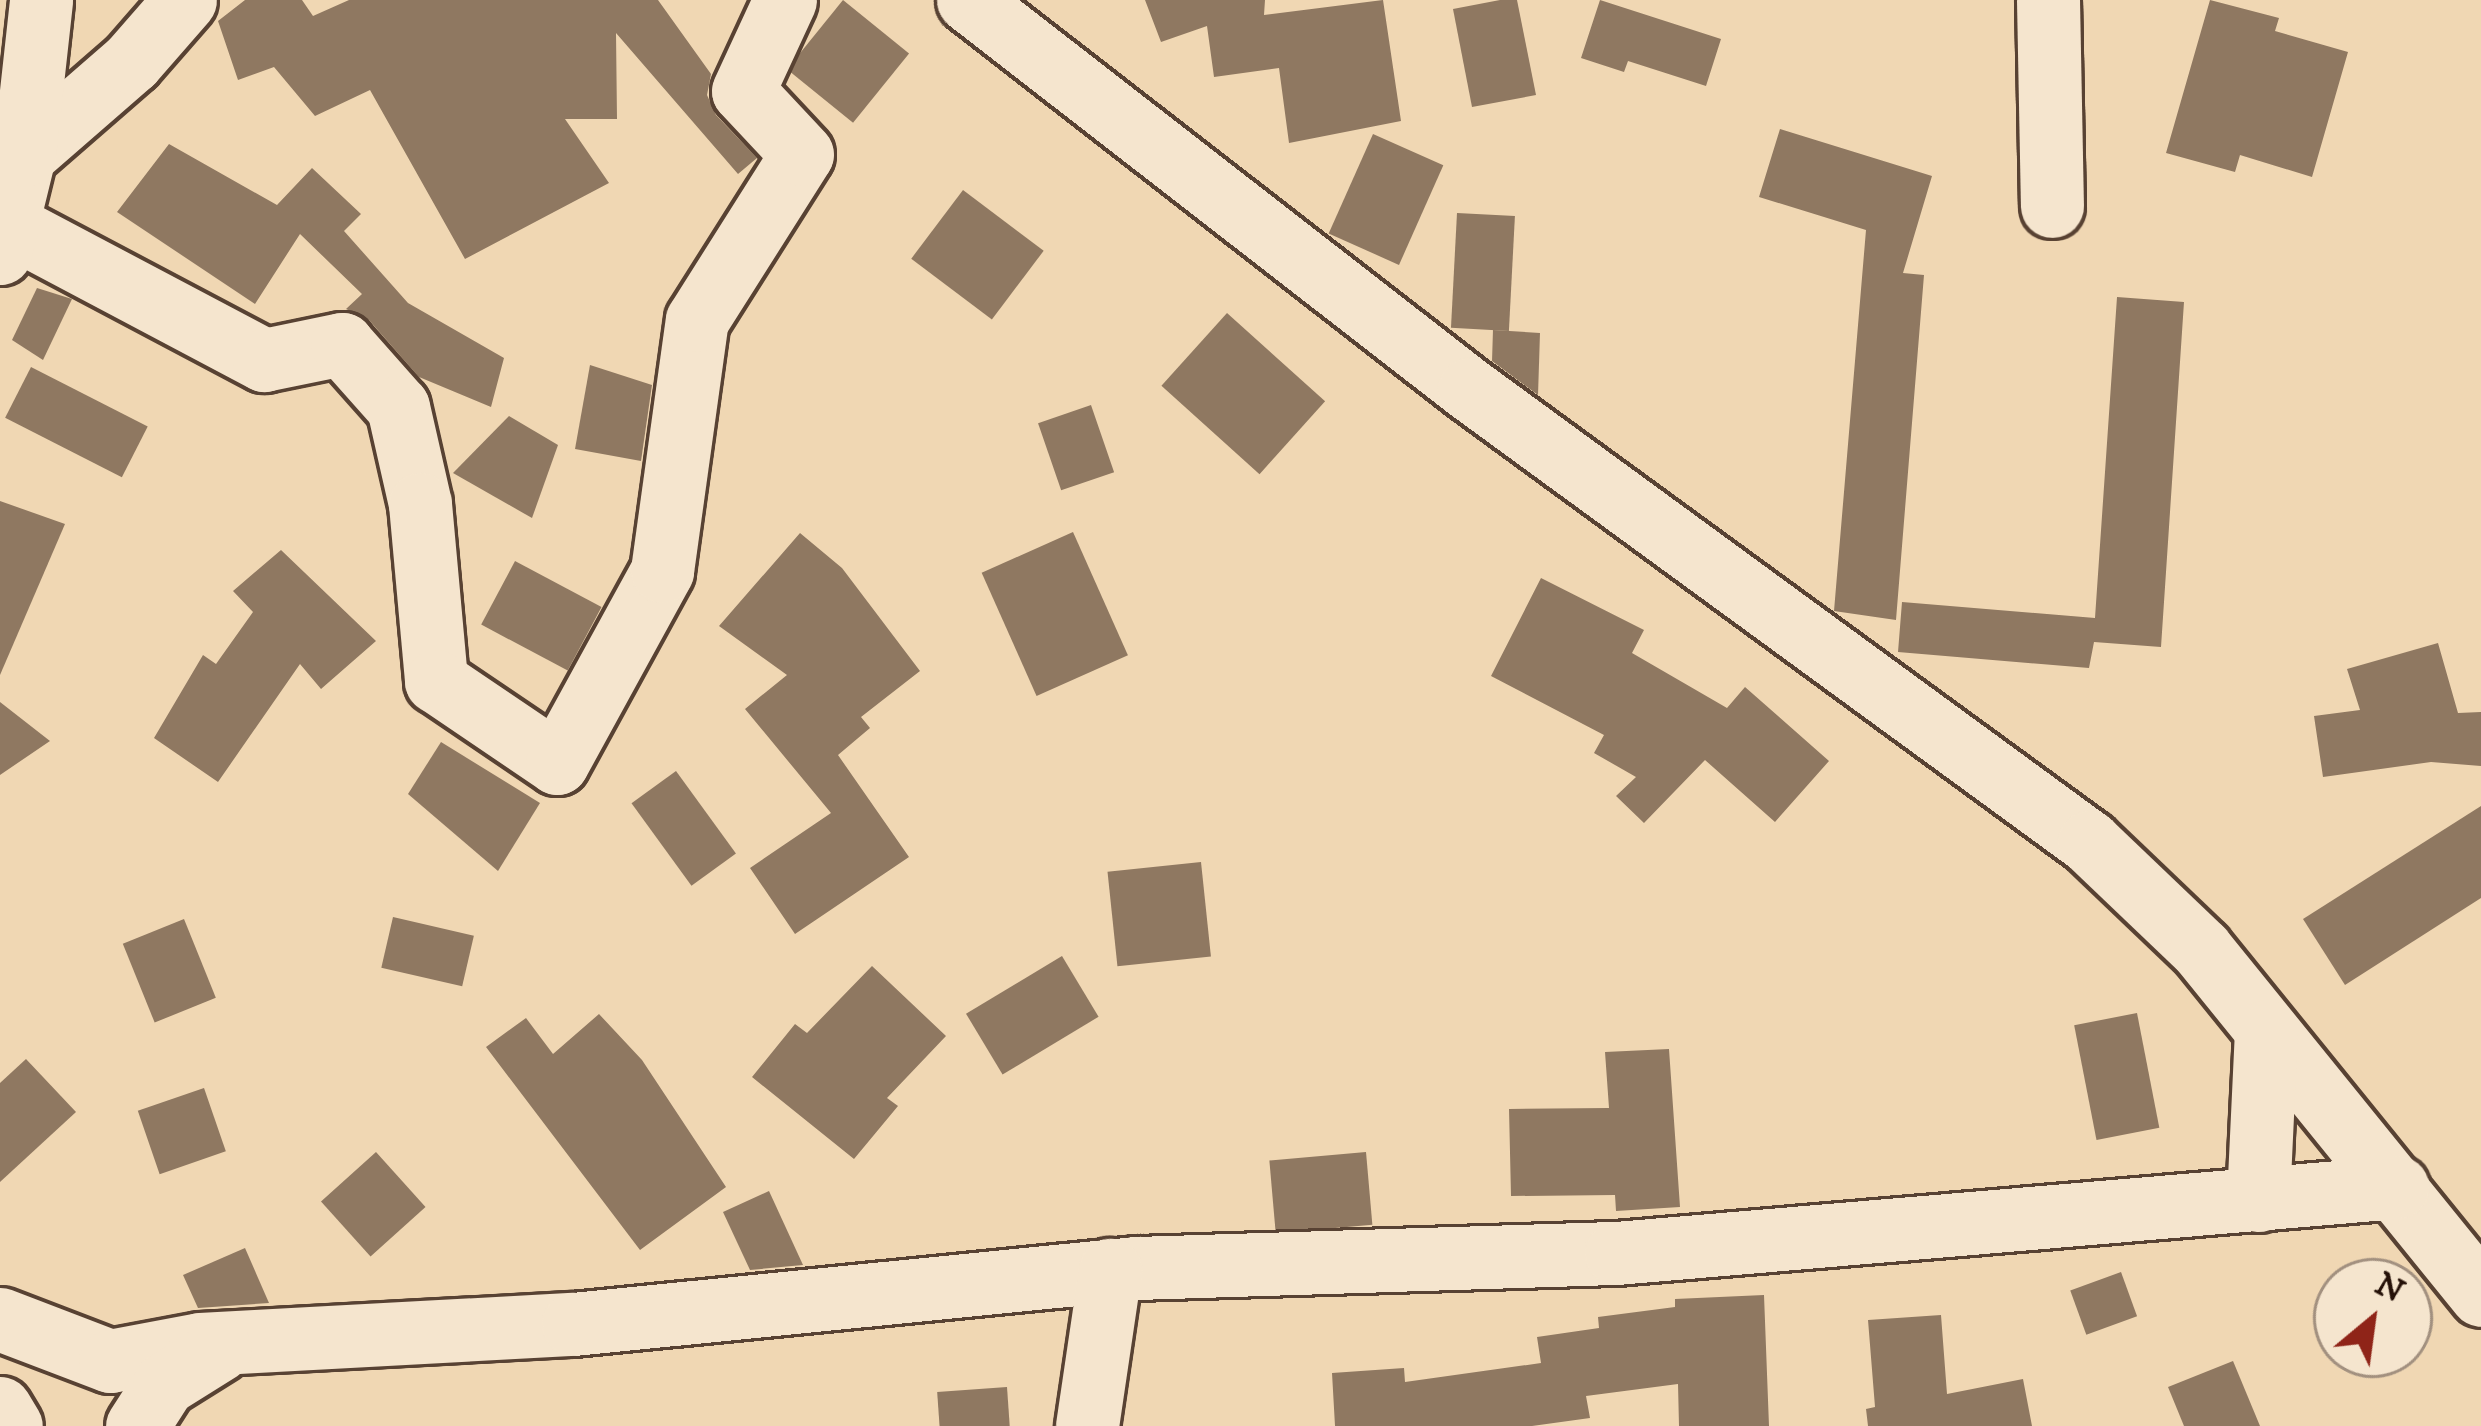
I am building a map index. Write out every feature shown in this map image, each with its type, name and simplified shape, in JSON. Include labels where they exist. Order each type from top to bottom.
[{"type":"street","points":[[41,0],[24,154],[4,238],[263,360],[342,344],[398,407],[420,504],[436,681],[557,763],[662,571],[697,320],[802,154],[743,91],[785,0]]},
{"type":"street","points":[[24,154],[131,62],[185,0]]},
{"type":"street","points":[[968,0],[1469,389],[2089,842],[2201,949],[2481,1295]]},
{"type":"street","points":[[2048,0],[2052,206]]},
{"type":"street","points":[[2258,1200],[2266,1031]]},
{"type":"street","points":[[0,1318],[110,1361],[200,1344],[220,1349],[573,1324],[1110,1270],[1616,1253],[2397,1187]]},
{"type":"street","points":[[1087,1426],[1110,1270]]},
{"type":"street","points":[[137,1426],[164,1384],[220,1349]]},
{"type":"street","points":[[0,1408],[11,1426]]},
{"type":"building","points":[[245,0],[302,0],[313,16],[349,0],[658,0],[711,74],[707,95],[716,115],[757,158],[738,174],[616,33],[617,119],[565,119],[609,183],[465,259],[370,90],[315,116],[274,67],[238,80],[218,21]]},
{"type":"building","points":[[843,0],[909,53],[853,123],[787,69]]},
{"type":"building","points":[[1145,0],[1265,0],[1264,15],[1383,0],[1401,121],[1289,143],[1279,68],[1214,77],[1207,26],[1161,42]]},
{"type":"building","points":[[1517,0],[1536,95],[1472,107],[1453,9]]},
{"type":"building","points":[[1600,0],[1721,39],[1706,86],[1628,61],[1624,72],[1581,58]]},
{"type":"building","points":[[2210,0],[2279,18],[2275,31],[2348,52],[2312,177],[2240,155],[2235,172],[2166,153]]},
{"type":"building","points":[[1780,129],[1932,176],[1903,273],[1924,275],[1896,620],[1834,611],[1866,230],[1759,197]]},
{"type":"building","points":[[1373,134],[1443,165],[1399,265],[1329,234]]},
{"type":"building","points":[[169,144],[277,205],[312,168],[361,214],[344,231],[408,303],[504,358],[491,407],[419,377],[369,320],[346,309],[362,294],[300,234],[255,304],[117,212]]},
{"type":"building","points":[[963,190],[1044,251],[992,319],[911,259]]},
{"type":"building","points":[[1457,213],[1515,216],[1509,331],[1451,328]]},
{"type":"building","points":[[37,288],[72,299],[43,360],[12,340]]},
{"type":"building","points":[[2117,297],[2184,302],[2161,647],[2094,642],[2089,668],[1898,652],[1902,602],[2095,618]]},
{"type":"building","points":[[1227,313],[1325,401],[1260,474],[1161,386]]},
{"type":"building","points":[[1493,330],[1540,333],[1538,395],[1492,361]]},
{"type":"building","points":[[590,365],[652,385],[641,461],[575,449]]},
{"type":"building","points":[[31,367],[148,426],[122,477],[5,418]]},
{"type":"building","points":[[1091,405],[1114,472],[1061,490],[1038,423]]},
{"type":"building","points":[[509,416],[558,445],[532,518],[453,473]]},
{"type":"building","points":[[0,501],[65,524],[0,675]]},
{"type":"building","points":[[1073,532],[1128,655],[1037,696],[982,573]]},
{"type":"building","points":[[800,533],[842,568],[920,671],[861,717],[870,728],[838,755],[909,857],[795,934],[750,868],[831,813],[745,709],[787,675],[719,626]]},
{"type":"building","points":[[281,550],[376,641],[321,689],[300,664],[218,782],[154,738],[203,655],[216,664],[253,612],[233,591]]},
{"type":"building","points":[[515,561],[602,607],[568,671],[481,625]]},
{"type":"building","points":[[1541,578],[1644,630],[1632,653],[1727,708],[1745,687],[1829,761],[1775,822],[1705,760],[1644,823],[1616,796],[1636,777],[1594,753],[1604,735],[1491,676]]},
{"type":"building","points":[[2438,643],[2458,713],[2481,712],[2481,766],[2431,762],[2323,777],[2314,716],[2360,710],[2347,669]]},
{"type":"building","points":[[0,702],[50,741],[0,775]]},
{"type":"building","points":[[441,742],[540,803],[498,871],[408,794]]},
{"type":"building","points":[[676,771],[736,854],[691,886],[632,803]]},
{"type":"building","points":[[2481,806],[2481,898],[2345,985],[2303,919]]},
{"type":"building","points":[[1201,862],[1211,956],[1117,966],[1108,872]]},
{"type":"building","points":[[393,917],[474,936],[462,986],[381,968]]},
{"type":"building","points":[[184,919],[216,998],[155,1023],[123,944]]},
{"type":"building","points":[[1062,956],[1099,1017],[1003,1075],[966,1014]]},
{"type":"building","points":[[872,966],[946,1036],[887,1098],[898,1106],[854,1159],[752,1077],[795,1024],[807,1033]]},
{"type":"building","points":[[2137,1013],[2159,1128],[2097,1140],[2074,1025]]},
{"type":"building","points":[[599,1014],[642,1060],[726,1187],[640,1250],[486,1047],[526,1018],[553,1054]]},
{"type":"building","points":[[1669,1049],[1680,1207],[1616,1211],[1615,1195],[1511,1196],[1509,1109],[1609,1108],[1605,1052]]},
{"type":"building","points":[[26,1059],[76,1112],[0,1182],[0,1083]]},
{"type":"building","points":[[204,1088],[226,1151],[160,1174],[138,1111]]},
{"type":"building","points":[[376,1152],[426,1207],[371,1257],[321,1202]]},
{"type":"building","points":[[1366,1152],[1372,1225],[1276,1233],[1269,1160]]},
{"type":"building","points":[[769,1191],[803,1265],[750,1270],[723,1212]]},
{"type":"building","points":[[245,1248],[269,1303],[198,1308],[183,1275]]},
{"type":"building","points":[[2121,1272],[2137,1316],[2086,1335],[2070,1290]]},
{"type":"building","points":[[1764,1295],[1769,1426],[1679,1426],[1678,1384],[1586,1396],[1590,1418],[1532,1426],[1335,1426],[1332,1373],[1404,1368],[1405,1382],[1541,1363],[1537,1337],[1599,1328],[1598,1317],[1675,1307],[1675,1299]]},
{"type":"building","points":[[1941,1315],[1947,1394],[2023,1379],[2032,1426],[1868,1426],[1866,1409],[1875,1407],[1868,1320]]},
{"type":"building","points":[[2233,1361],[2260,1426],[2184,1426],[2168,1387]]},
{"type":"building","points":[[1007,1387],[1010,1426],[940,1426],[937,1392]]}]
